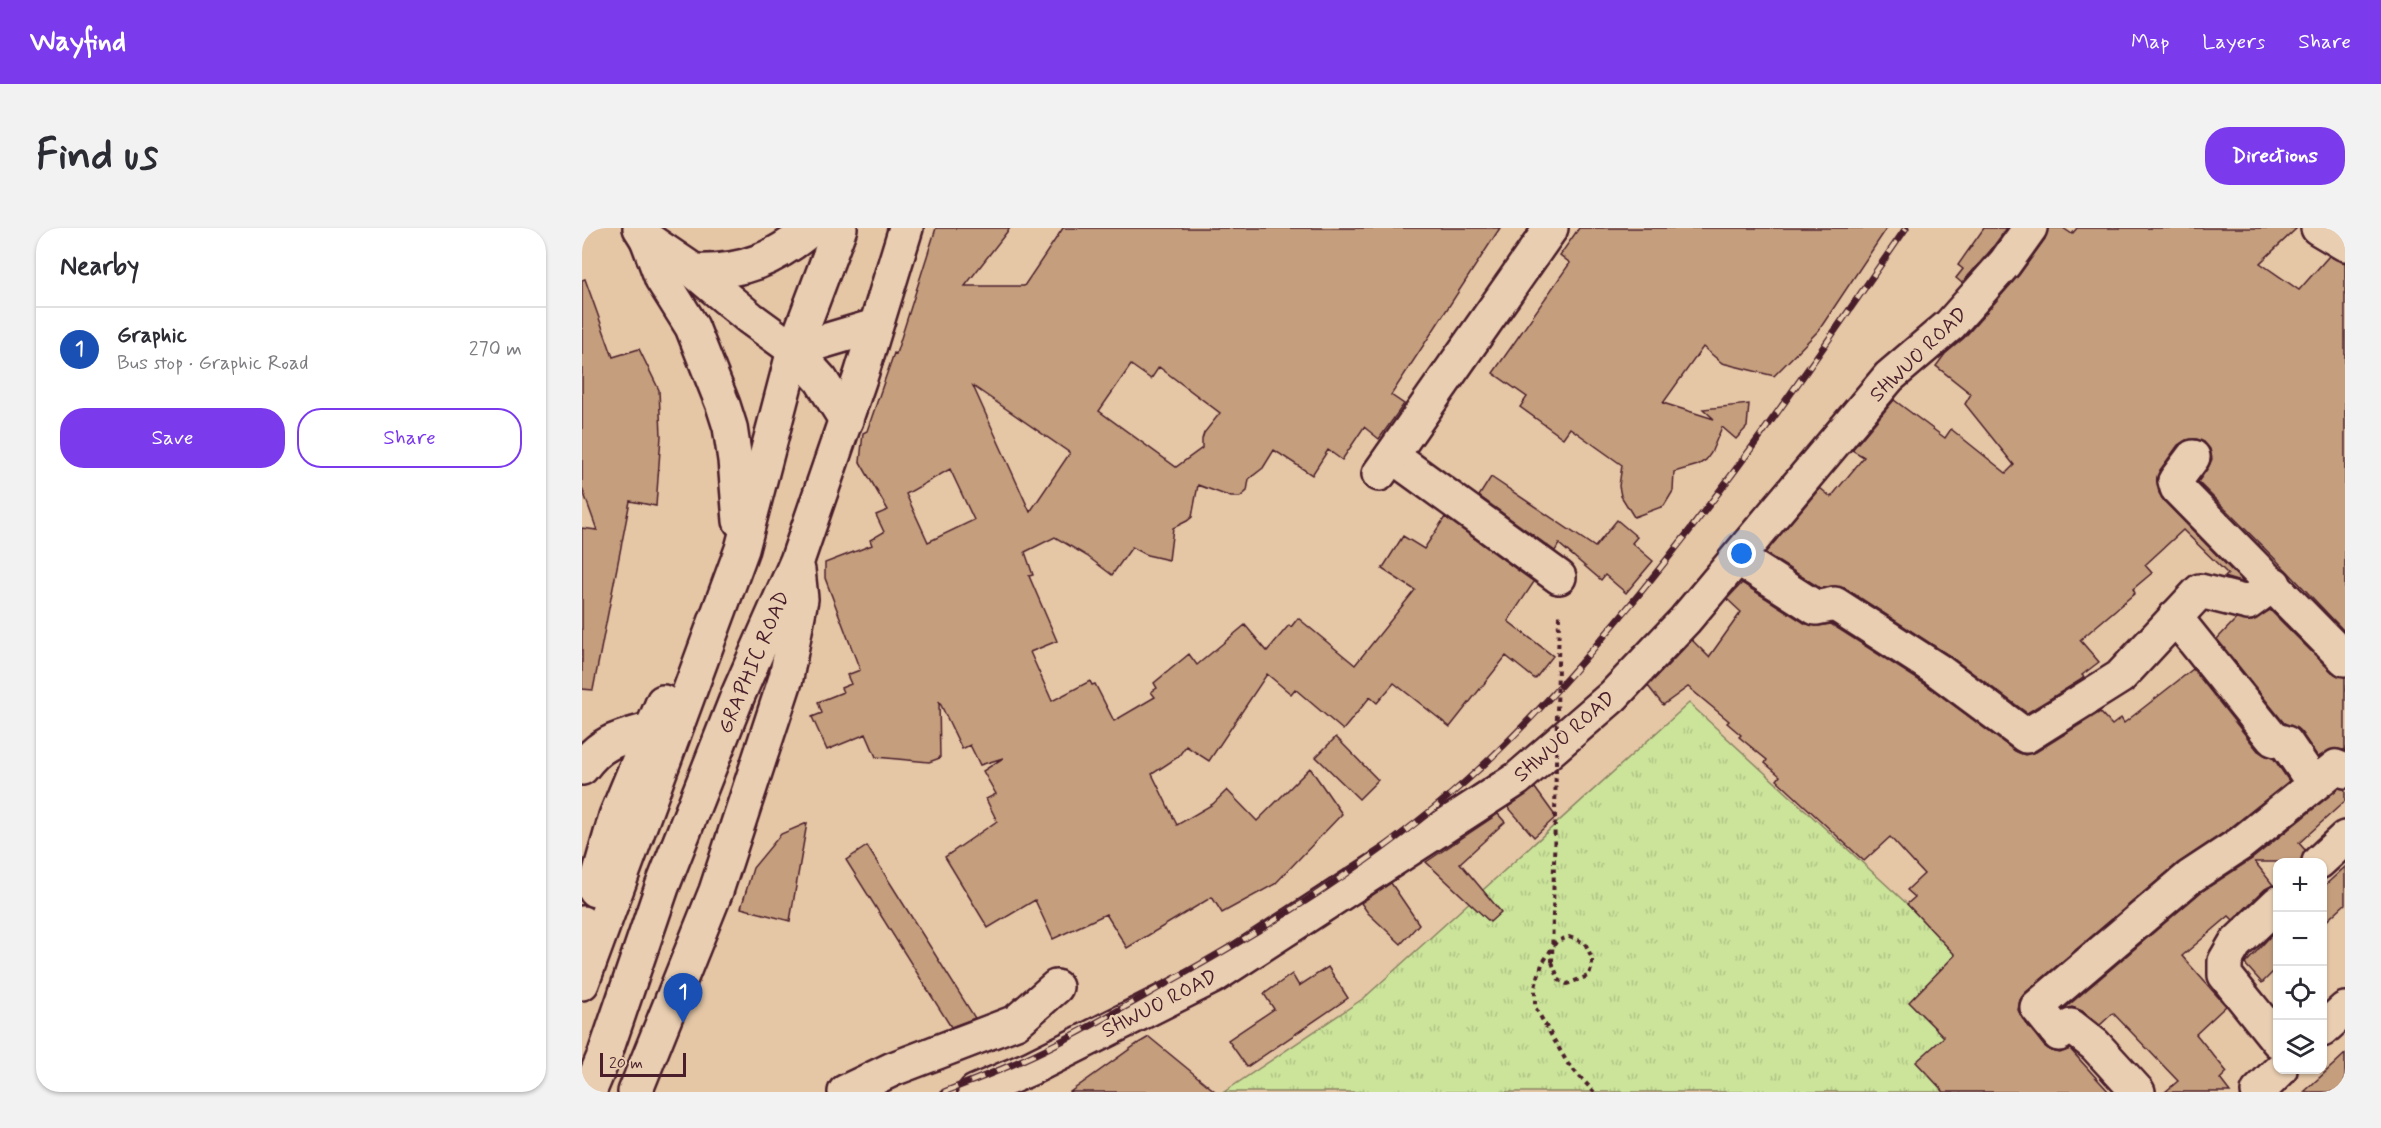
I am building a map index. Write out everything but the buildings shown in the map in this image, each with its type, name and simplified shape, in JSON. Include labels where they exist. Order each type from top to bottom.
[{"type":"street","points":[[694,271],[726,270],[762,262],[812,228]]},
{"type":"street","points":[[582,983],[742,549],[795,350],[840,228]]},
{"type":"street","name":"GRAPHIC ROAD","points":[[589,1092],[605,1054],[662,887],[738,694],[797,561],[846,420],[906,228]]},
{"type":"street","points":[[1551,228],[1386,465],[1559,577]]},
{"type":"street","name":"SHWUO ROAD","points":[[975,1092],[1031,1068],[1214,976],[1517,779],[1612,696],[1686,620],[1889,377],[1950,325],[2005,263],[2030,228]]},
{"type":"street","points":[[2318,228],[2345,244]]},
{"type":"street","points":[[644,233],[750,318],[795,350],[821,380],[846,420]]},
{"type":"street","points":[[644,233],[662,279],[692,327],[714,379],[730,427],[742,549]]},
{"type":"street","points":[[795,350],[875,326]]},
{"type":"street","points":[[2193,457],[2175,481],[2177,488],[2274,584],[2345,659]]},
{"type":"street","points":[[1738,558],[1816,608],[1835,604],[1936,669],[2026,736],[2120,677],[2200,591],[2248,603],[2274,584]]},
{"type":"street","points":[[635,1092],[716,891],[786,678],[801,599],[797,561]]},
{"type":"street","points":[[2175,617],[2273,739],[2286,743],[2314,784]]},
{"type":"street","points":[[582,926],[601,873],[616,816],[669,689],[707,643]]},
{"type":"street","points":[[582,768],[593,753],[608,742],[652,729]]},
{"type":"street","points":[[2138,1092],[2095,1045],[2071,1026],[2059,1034],[2037,1007],[2190,877],[2240,844],[2336,767],[2345,771]]},
{"type":"street","points":[[2323,858],[2345,838]]},
{"type":"street","points":[[2273,907],[2235,944],[2225,961],[2225,975],[2273,1036]]},
{"type":"street","points":[[845,1092],[893,1069],[1016,1022],[1056,987]]},
{"type":"street","points":[[2327,1025],[2345,1009]]},
{"type":"street","points":[[2258,1092],[2276,1074]]},
{"type":"path","points":[[1559,615],[1552,962],[1559,980],[1567,984],[1588,976],[1592,967],[1590,950],[1585,943],[1569,937],[1556,942],[1542,964],[1534,987],[1535,1006],[1568,1064],[1594,1092]]},
{"type":"green space","points":[[1689,703],[1905,902],[2087,1092],[1224,1092],[1364,998]]},
{"type":"railway","points":[[944,1092],[1058,1043],[1252,934],[1362,863],[1398,837],[1466,781],[1544,704],[1655,575],[1766,429],[1906,228]]},
{"type":"place","name":"Graphic","points":[[683,1023]]}]
